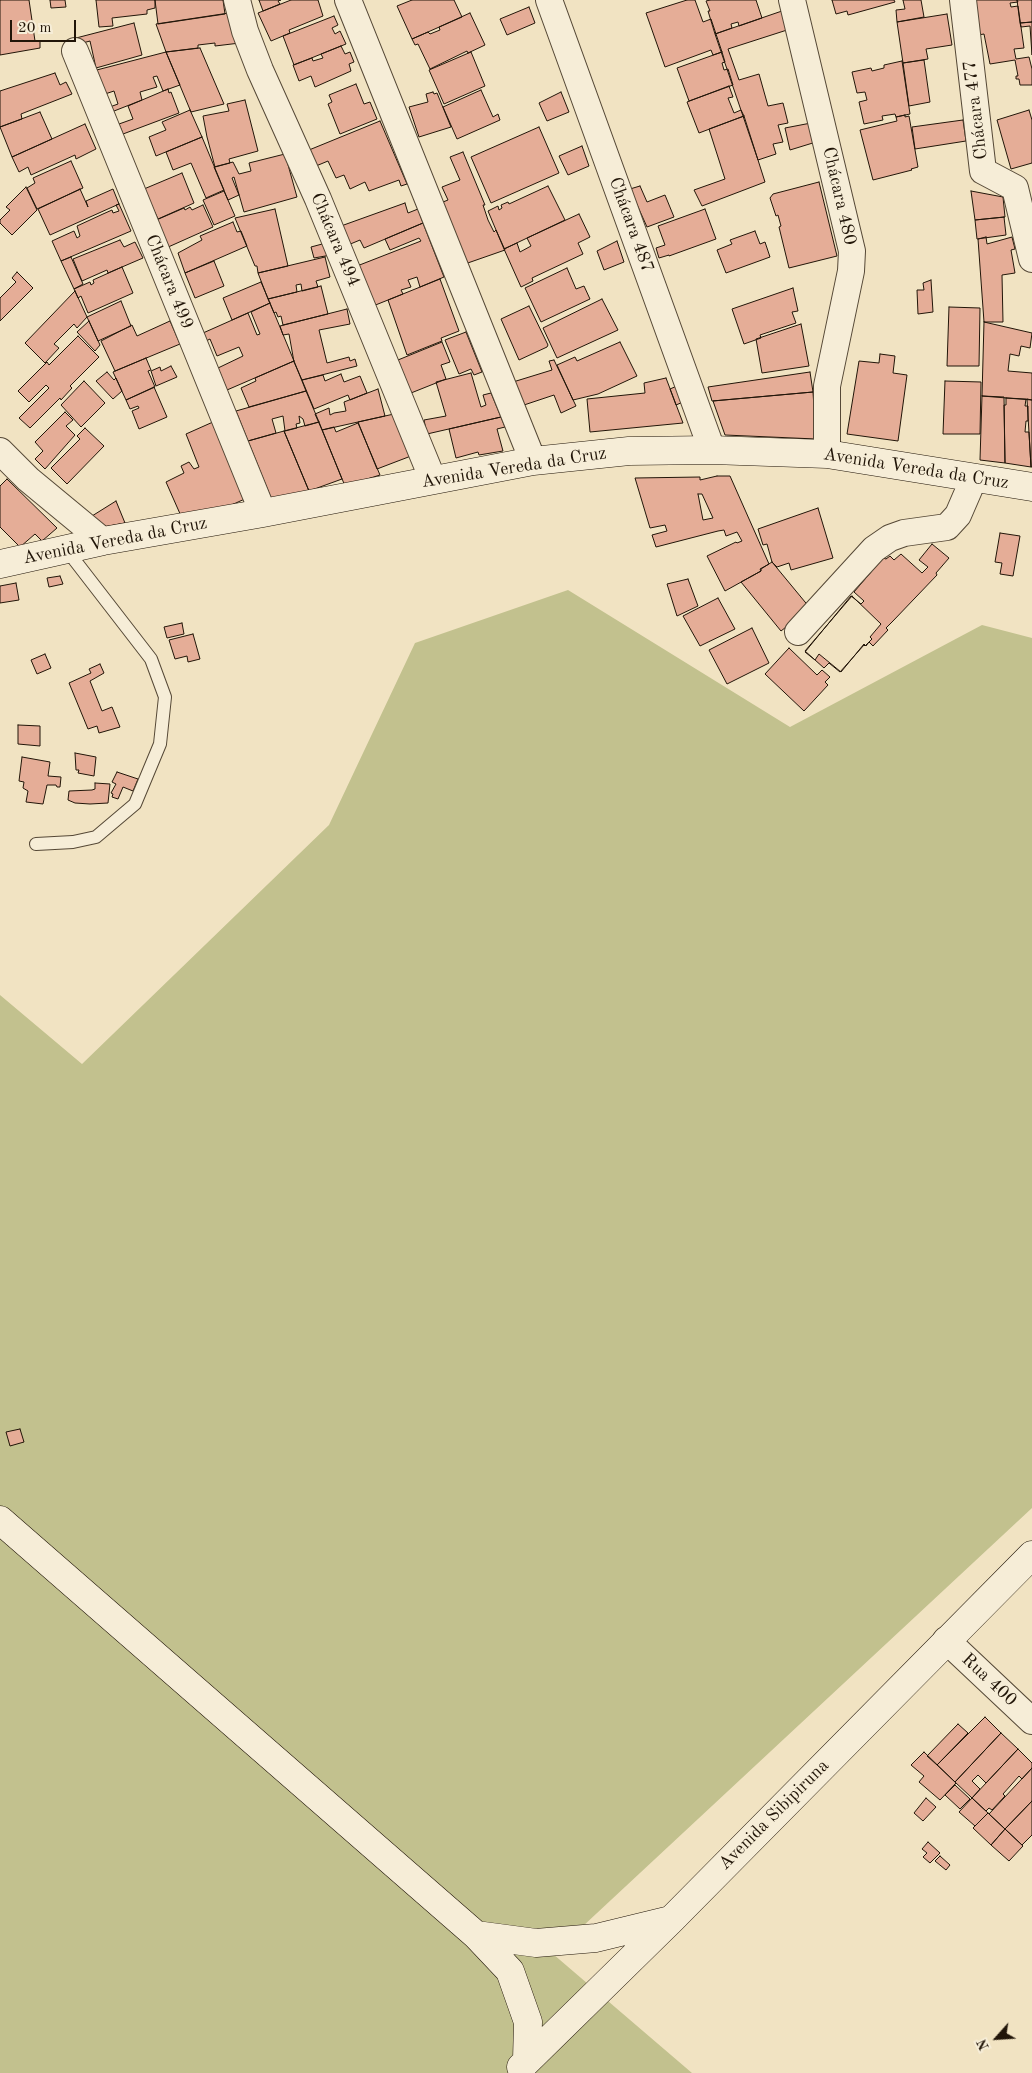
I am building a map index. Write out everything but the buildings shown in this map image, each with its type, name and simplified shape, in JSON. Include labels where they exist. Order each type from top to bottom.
[{"type":"street","name":"Chácara 494","points":[[237,0],[245,31],[260,70],[318,199],[433,480]]},
{"type":"street","points":[[348,0],[533,461]]},
{"type":"street","name":"Chácara 487","points":[[549,0],[712,450]]},
{"type":"street","name":"Chácara 480","points":[[792,0],[852,251],[852,271],[827,386],[827,454]]},
{"type":"street","name":"Chácara 477","points":[[963,0],[983,171],[1015,188],[1032,259]]},
{"type":"street","name":"Chácara 499","points":[[75,51],[263,513]]},
{"type":"street","name":"Avenida Vereda da Cruz","points":[[0,564],[103,541],[263,513],[533,461],[629,451],[712,450],[827,454],[1032,487]]},
{"type":"street","points":[[0,451],[28,479],[103,541]]},
{"type":"street","points":[[798,632],[874,549],[890,538],[904,533],[947,527],[958,515],[974,478]]},
{"type":"street","points":[[0,1520],[476,1935],[510,1971],[528,2022],[521,2066]]},
{"type":"street","name":"Avenida Sibipiruna","points":[[521,2066],[671,1920],[1032,1555]]},
{"type":"street","name":"Rua 400","points":[[946,1640],[1032,1721]]},
{"type":"street","points":[[476,1935],[536,1943],[596,1938],[671,1920]]},
{"type":"lane","points":[[36,844],[73,842],[96,837],[135,804],[160,744],[166,697],[151,659],[66,549]]},
{"type":"shaded area","points":[[568,590],[790,727],[982,625],[1032,638],[1032,1508],[553,1954],[692,2073],[0,2073],[0,995],[82,1064],[329,825],[415,643]]}]
